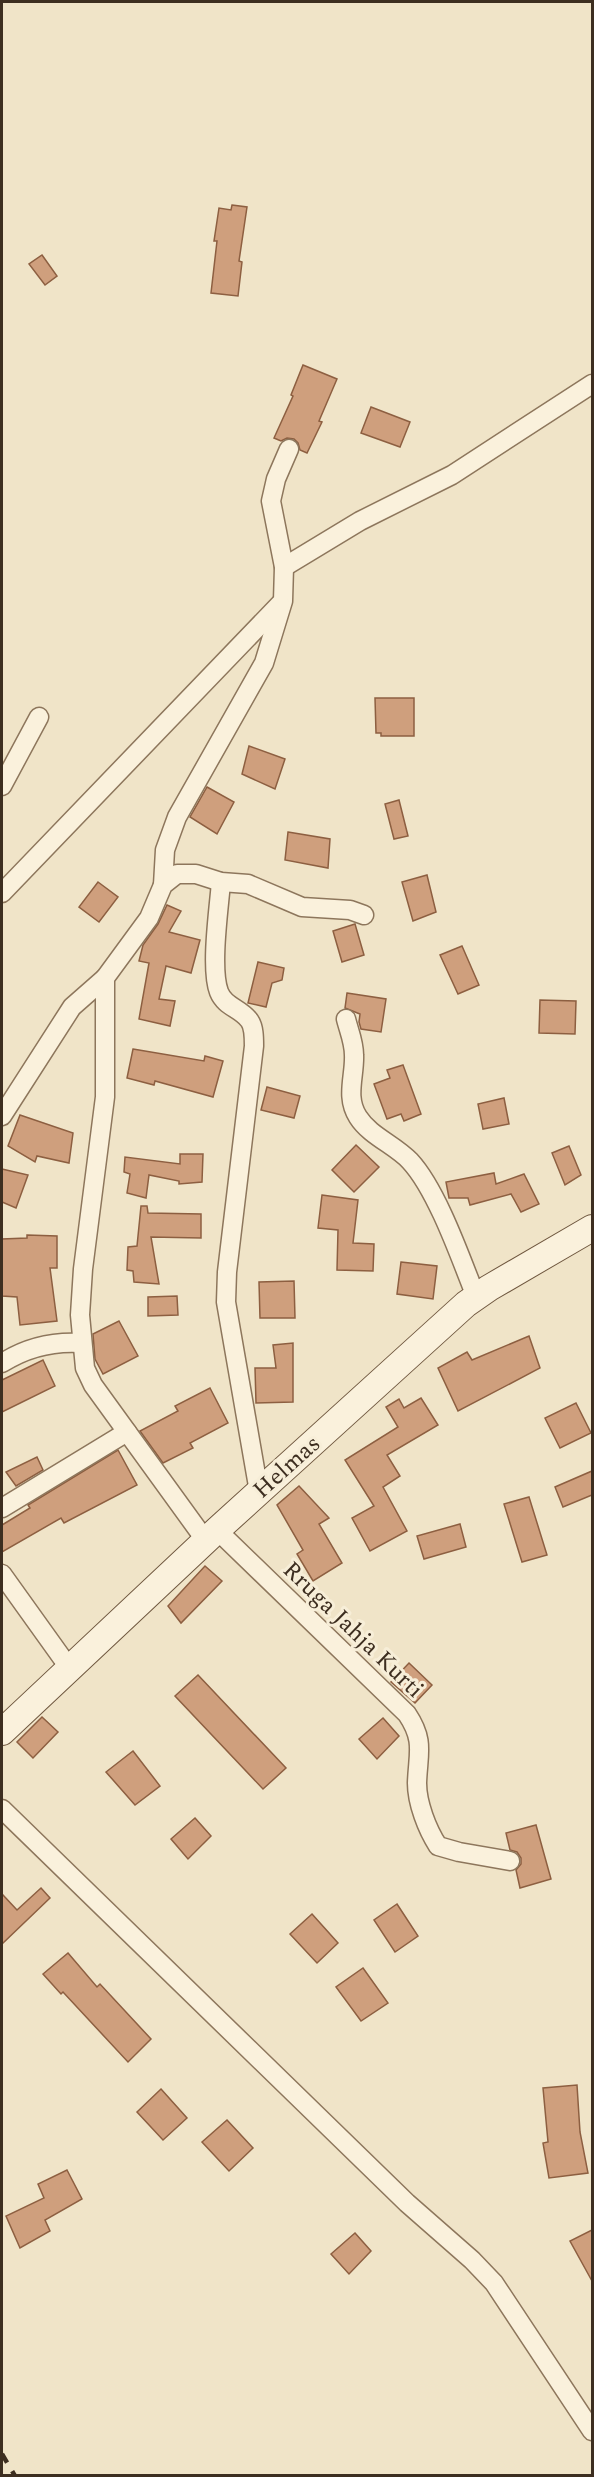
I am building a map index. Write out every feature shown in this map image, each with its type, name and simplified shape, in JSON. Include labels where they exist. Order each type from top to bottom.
[{"type":"street","points":[[284,567],[360,520],[452,475],[592,384]]},
{"type":"street","points":[[2,1116],[72,1007],[105,978],[149,918],[163,885],[165,850],[177,817],[264,663],[283,601],[284,567],[271,501],[276,479],[289,448]]},
{"type":"street","points":[[2,893],[283,601]]},
{"type":"street","points":[[2,786],[39,717]]},
{"type":"street","points":[[163,885],[177,874],[196,874],[221,882],[248,884],[302,907],[350,910],[364,915]]},
{"type":"street","points":[[221,882],[215,976],[219,992],[227,1005],[249,1019],[254,1040],[227,1272],[226,1302],[259,1492]]},
{"type":"street","points":[[105,978],[105,1097],[80,1315],[85,1368],[93,1385],[127,1432],[212,1535]]},
{"type":"street","points":[[346,1019],[355,1057],[350,1080],[351,1101],[358,1117],[410,1161],[424,1178],[476,1297]]},
{"type":"street","name":"Helmas","points":[[2,1732],[212,1535],[476,1297],[592,1228]]},
{"type":"street","points":[[2,1363],[41,1345],[62,1342],[82,1343]]},
{"type":"street","points":[[2,1508],[127,1432]]},
{"type":"street","name":"Rruga Jahja Kurti","points":[[212,1535],[407,1714],[417,1728],[421,1747],[417,1785],[428,1830],[438,1846],[510,1861]]},
{"type":"street","points":[[2,1574],[70,1669]]},
{"type":"street","points":[[2,1809],[407,2204],[472,2260],[494,2283],[592,2432]]},
{"type":"building","points":[[232,205],[247,207],[239,261],[242,262],[238,296],[211,293],[217,241],[214,241],[219,208],[231,210]]},
{"type":"building","points":[[42,255],[57,276],[45,285],[29,264]]},
{"type":"building","points":[[303,365],[337,379],[319,421],[322,422],[307,453],[300,450],[294,439],[287,438],[281,441],[274,438],[293,396],[291,395]]},
{"type":"building","points":[[371,407],[410,422],[400,447],[361,433]]},
{"type":"building","points":[[375,698],[414,698],[414,736],[381,736],[381,733],[376,733]]},
{"type":"building","points":[[249,746],[285,759],[275,789],[242,774]]},
{"type":"building","points":[[207,787],[234,802],[217,834],[190,817]]},
{"type":"building","points":[[399,800],[408,836],[394,839],[385,804]]},
{"type":"building","points":[[288,832],[330,839],[328,868],[285,860]]},
{"type":"building","points":[[427,875],[436,912],[413,921],[402,882]]},
{"type":"building","points":[[98,882],[118,897],[99,922],[79,907]]},
{"type":"building","points":[[167,905],[181,911],[169,932],[200,940],[191,973],[166,966],[159,999],[175,1001],[170,1026],[139,1019],[149,963],[139,961],[143,945],[158,924]]},
{"type":"building","points":[[355,924],[364,955],[342,962],[333,931]]},
{"type":"building","points":[[462,946],[479,985],[458,994],[440,955]]},
{"type":"building","points":[[258,962],[284,968],[282,980],[272,983],[266,1007],[248,1003]]},
{"type":"building","points":[[347,993],[386,999],[381,1032],[361,1029],[360,1014],[345,1008]]},
{"type":"building","points":[[540,1000],[576,1001],[575,1034],[539,1033]]},
{"type":"building","points":[[133,1049],[204,1061],[205,1056],[223,1061],[213,1097],[155,1081],[154,1085],[127,1078]]},
{"type":"building","points":[[403,1065],[421,1114],[404,1121],[401,1114],[387,1119],[374,1084],[390,1078],[387,1070]]},
{"type":"building","points":[[267,1087],[300,1096],[294,1118],[261,1110]]},
{"type":"building","points":[[504,1098],[509,1124],[483,1129],[478,1104]]},
{"type":"building","points":[[20,1115],[73,1133],[69,1163],[37,1156],[35,1162],[8,1146]]},
{"type":"building","points":[[356,1145],[379,1167],[354,1192],[332,1170]]},
{"type":"building","points":[[569,1146],[581,1175],[565,1185],[552,1153]]},
{"type":"building","points":[[180,1154],[203,1154],[202,1182],[179,1184],[179,1181],[149,1175],[146,1198],[127,1193],[130,1174],[124,1172],[125,1157],[180,1164]]},
{"type":"building","points":[[2,1169],[28,1175],[16,1208],[2,1202]]},
{"type":"building","points":[[494,1173],[496,1184],[524,1174],[539,1204],[521,1212],[511,1194],[470,1205],[468,1198],[449,1198],[446,1182]]},
{"type":"building","points":[[322,1195],[358,1200],[353,1243],[374,1244],[373,1271],[337,1270],[338,1230],[318,1228]]},
{"type":"building","points":[[141,1206],[147,1206],[148,1213],[201,1214],[201,1238],[151,1237],[159,1284],[134,1282],[133,1271],[127,1270],[128,1247],[137,1246]]},
{"type":"building","points":[[27,1235],[57,1236],[57,1268],[50,1268],[57,1321],[20,1325],[17,1297],[2,1296],[2,1239],[27,1238]]},
{"type":"building","points":[[401,1262],[437,1266],[433,1299],[397,1294]]},
{"type":"building","points":[[294,1281],[295,1318],[260,1318],[259,1282]]},
{"type":"building","points":[[177,1296],[178,1315],[148,1316],[148,1297]]},
{"type":"building","points":[[119,1321],[138,1356],[103,1374],[95,1359],[93,1334]]},
{"type":"building","points":[[529,1336],[540,1368],[458,1411],[438,1368],[467,1352],[472,1360]]},
{"type":"building","points":[[293,1343],[293,1402],[256,1403],[255,1368],[276,1368],[273,1345]]},
{"type":"building","points":[[43,1360],[55,1386],[2,1412],[2,1380]]},
{"type":"building","points":[[210,1388],[228,1423],[190,1443],[193,1448],[163,1463],[140,1431],[178,1411],[175,1406]]},
{"type":"building","points":[[421,1398],[438,1425],[387,1455],[400,1476],[383,1487],[407,1531],[370,1551],[352,1518],[374,1506],[345,1460],[398,1427],[386,1407],[399,1399],[404,1408]]},
{"type":"building","points":[[576,1403],[591,1433],[560,1448],[545,1418]]},
{"type":"building","points":[[118,1450],[137,1485],[64,1523],[61,1518],[2,1552],[2,1525],[30,1508],[28,1505]]},
{"type":"building","points":[[37,1457],[43,1470],[16,1486],[6,1472]]},
{"type":"building","points":[[592,1471],[592,1495],[563,1507],[555,1487]]},
{"type":"building","points":[[299,1486],[329,1518],[319,1524],[342,1563],[313,1581],[297,1554],[303,1550],[277,1505]]},
{"type":"building","points":[[529,1497],[547,1555],[522,1562],[504,1504]]},
{"type":"building","points":[[460,1524],[466,1547],[424,1559],[417,1536]]},
{"type":"building","points":[[205,1566],[222,1581],[181,1623],[168,1606]]},
{"type":"building","points":[[409,1663],[432,1685],[415,1703],[391,1682]]},
{"type":"building","points":[[198,1675],[286,1768],[263,1789],[175,1696]]},
{"type":"building","points":[[42,1717],[58,1732],[33,1758],[17,1742]]},
{"type":"building","points":[[383,1718],[399,1736],[377,1759],[359,1739]]},
{"type":"building","points":[[133,1751],[160,1786],[135,1805],[106,1772]]},
{"type":"building","points":[[195,1818],[211,1836],[188,1859],[171,1839]]},
{"type":"building","points":[[536,1825],[551,1879],[520,1888],[516,1870],[521,1864],[521,1858],[517,1852],[510,1850],[506,1833]]},
{"type":"building","points":[[41,1888],[50,1898],[2,1944],[2,1894],[17,1910]]},
{"type":"building","points":[[397,1904],[418,1936],[395,1952],[374,1920]]},
{"type":"building","points":[[312,1914],[338,1943],[317,1963],[290,1934]]},
{"type":"building","points":[[68,1953],[97,1987],[100,1984],[151,2039],[128,2062],[63,1992],[61,1994],[43,1974]]},
{"type":"building","points":[[363,1968],[388,2003],[361,2021],[336,1987]]},
{"type":"building","points":[[577,2085],[580,2132],[588,2173],[549,2178],[543,2143],[548,2142],[543,2088]]},
{"type":"building","points":[[161,2089],[187,2118],[163,2140],[137,2112]]},
{"type":"building","points":[[227,2120],[253,2148],[229,2171],[202,2142]]},
{"type":"building","points":[[67,2170],[82,2199],[45,2220],[50,2231],[20,2248],[6,2216],[44,2198],[38,2184]]},
{"type":"building","points":[[592,2230],[592,2281],[570,2241]]},
{"type":"building","points":[[355,2233],[371,2251],[349,2274],[331,2254]]},
{"type":"railway","points":[[2,2454],[15,2476]]}]
